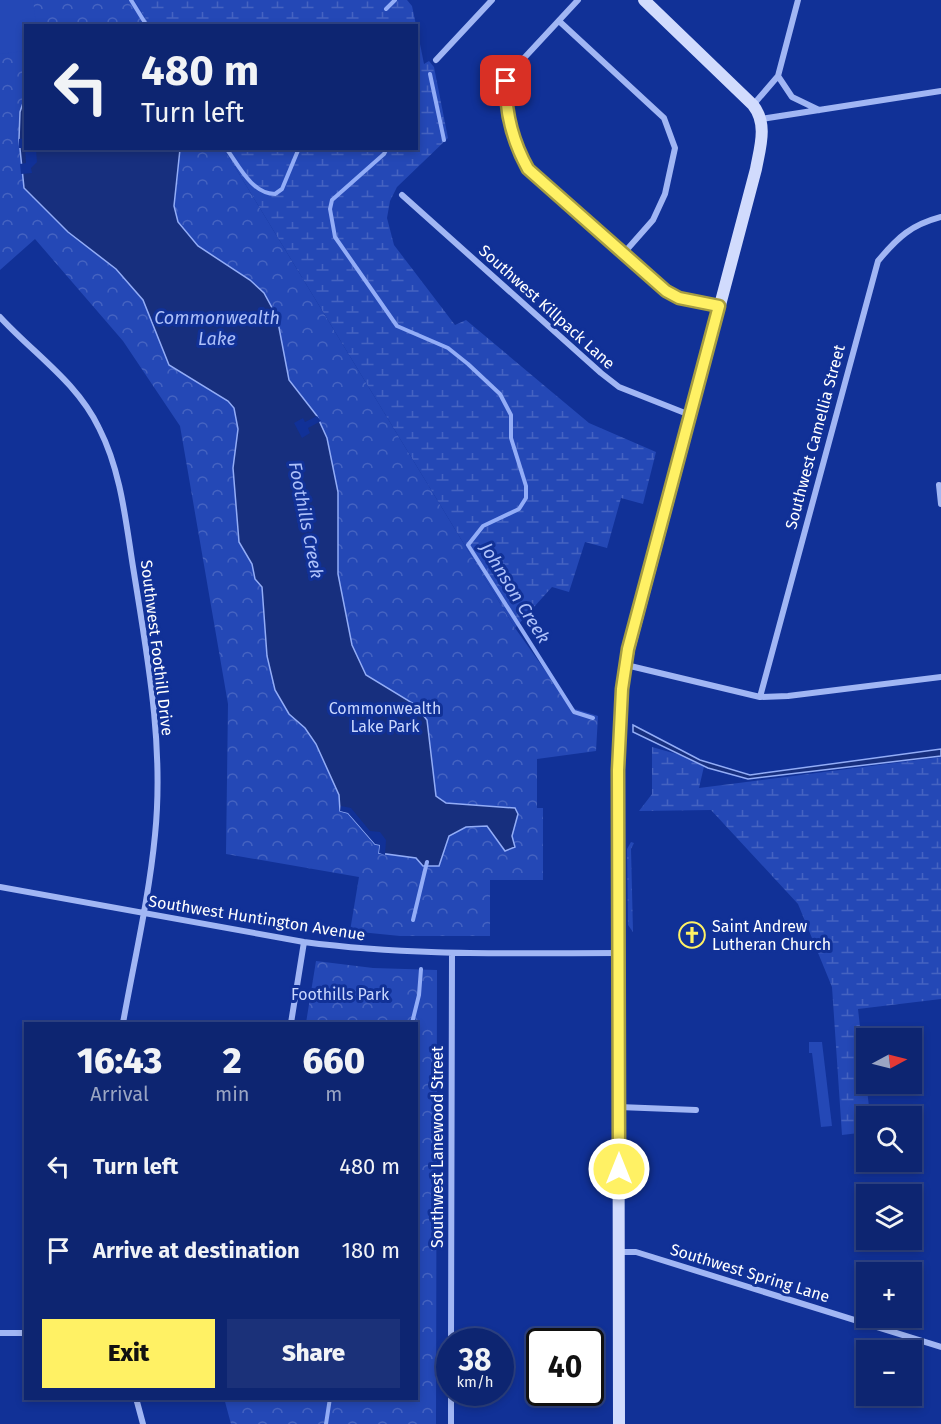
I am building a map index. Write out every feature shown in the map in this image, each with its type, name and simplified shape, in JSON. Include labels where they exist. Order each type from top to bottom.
[{"type":"street","points":[[436,60],[492,0]]},
{"type":"street","points":[[578,0],[513,70],[506,81],[505,101],[516,146],[528,169],[666,291],[679,298],[719,306]]},
{"type":"street","points":[[619,1424],[618,770],[625,665],[756,169],[761,139],[761,119],[753,105],[644,0]]},
{"type":"street","points":[[753,105],[778,76],[798,0]]},
{"type":"street","points":[[559,21],[664,118],[673,139],[673,162],[660,209],[623,254]]},
{"type":"street","points":[[778,76],[792,97],[819,110]]},
{"type":"street","points":[[761,119],[941,91]]},
{"type":"street","name":"Southwest Killpack Lane","points":[[402,195],[619,387],[690,415]]},
{"type":"street","name":"Southwest Camellia Street","points":[[760,697],[878,261],[896,240],[917,224],[941,217]]},
{"type":"street","name":"Southwest Foothill Drive","points":[[0,318],[79,395],[99,428],[117,472],[155,718],[155,835],[123,1022]]},
{"type":"street","points":[[939,485],[941,504]]},
{"type":"street","points":[[625,665],[760,697],[788,696],[941,677]]},
{"type":"street","name":"Southwest Huntington Avenue","points":[[0,887],[304,942],[403,952],[619,953]]},
{"type":"street","points":[[291,1022],[304,942]]},
{"type":"street","name":"Southwest Lanewood Street","points":[[451,1328],[452,953]]},
{"type":"street","points":[[618,1107],[696,1110]]},
{"type":"street","name":"Southwest Spring Lane","points":[[619,1252],[636,1252],[941,1347]]},
{"type":"street","points":[[0,1333],[24,1334]]},
{"type":"street","points":[[137,1400],[143,1424]]},
{"type":"street","points":[[451,1406],[451,1424]]},
{"type":"green space","name":"Commonwealth Lake Park","points":[[0,0],[134,0],[149,24],[24,24],[24,150],[225,150],[515,628],[572,708],[598,716],[596,751],[537,759],[537,808],[543,808],[543,880],[490,880],[490,936],[400,936],[350,931],[359,877],[226,854],[228,704],[180,426],[123,341],[35,239],[0,270]]},
{"type":"green space","points":[[0,0],[33,0],[36,24],[24,24],[24,51],[0,54]]},
{"type":"green space","points":[[134,0],[407,0],[412,6],[416,24],[149,24]]},
{"type":"green space","points":[[418,34],[424,64],[429,61],[434,67],[448,138],[397,187],[390,201],[387,218],[394,245],[455,325],[466,320],[589,423],[656,452],[643,504],[621,498],[607,548],[585,542],[569,592],[552,587],[515,628],[225,150],[418,150]]},
{"type":"green space","points":[[652,747],[705,762],[699,788],[941,757],[941,999],[858,1009],[860,1028],[856,1028],[856,1094],[868,1094],[869,1106],[856,1106],[856,1133],[842,1135],[832,987],[798,904],[711,810],[639,811],[652,794]]},
{"type":"green space","points":[[631,842],[634,843],[631,849],[633,932],[628,925],[627,849]]},
{"type":"green space","name":"Foothills Park","points":[[316,961],[373,968],[437,970],[436,1424],[231,1424],[225,1400],[418,1400],[418,1022],[306,1022]]},
{"type":"green space","points":[[809,1042],[822,1042],[832,1126],[821,1127]]},
{"type":"water","name":"Commonwealth Lake","points":[[24,100],[24,150],[180,150],[174,206],[178,222],[198,246],[250,280],[264,293],[277,317],[289,380],[317,416],[327,438],[338,492],[338,574],[352,645],[366,675],[414,704],[427,720],[436,796],[446,803],[515,808],[518,814],[512,836],[515,847],[505,851],[487,826],[466,827],[449,836],[439,866],[423,866],[416,858],[379,853],[380,845],[375,844],[348,813],[340,811],[339,795],[316,744],[305,728],[289,714],[275,690],[267,656],[262,587],[255,579],[252,564],[239,542],[233,468],[238,429],[234,408],[228,401],[169,365],[143,300],[116,269],[68,232],[24,188],[19,139],[20,112]]},
{"type":"water","points":[[633,725],[700,760],[750,775],[941,749],[941,756],[748,779],[708,768],[633,732]]},
{"type":"pier","points":[[24,138],[24,148],[19,148],[19,139]]},
{"type":"pier","points":[[25,150],[36,150],[37,162],[31,168],[32,173],[21,174],[20,164],[26,163]]},
{"type":"pier","points":[[317,416],[321,421],[308,428],[310,433],[302,438],[294,423],[303,418],[305,422]]},
{"type":"pier","points":[[341,806],[351,808],[370,831],[380,832],[386,840],[385,855],[379,853],[380,845],[375,844],[348,813],[340,811]]},
{"type":"waterway","name":"Johnson Creek","points":[[131,0],[146,24]]},
{"type":"waterway","points":[[386,9],[395,0]]},
{"type":"waterway","points":[[430,74],[444,140]]},
{"type":"waterway","name":"Johnson Creek","points":[[227,150],[253,184],[267,193],[275,194],[282,189],[298,150]]},
{"type":"waterway","name":"Johnson Creek","points":[[386,150],[332,200],[330,209],[335,237],[397,326],[448,348],[500,394],[511,415],[511,438],[526,486],[526,498],[519,509],[483,526],[468,545],[574,712],[593,718]]},
{"type":"waterway","name":"Foothills Creek","points":[[413,920],[427,862]]},
{"type":"waterway","name":"Foothills Creek","points":[[412,1022],[419,995],[421,969]]},
{"type":"waterway","name":"Foothills Creek","points":[[326,1424],[330,1400]]},
{"type":"place","name":"Saint Andrew Lutheran Church","points":[[692,935]]},
{"type":"route","points":[[506,81],[505,101],[516,146],[528,169],[666,291],[679,298],[719,306],[628,649],[622,689],[618,770],[619,1169]]}]
